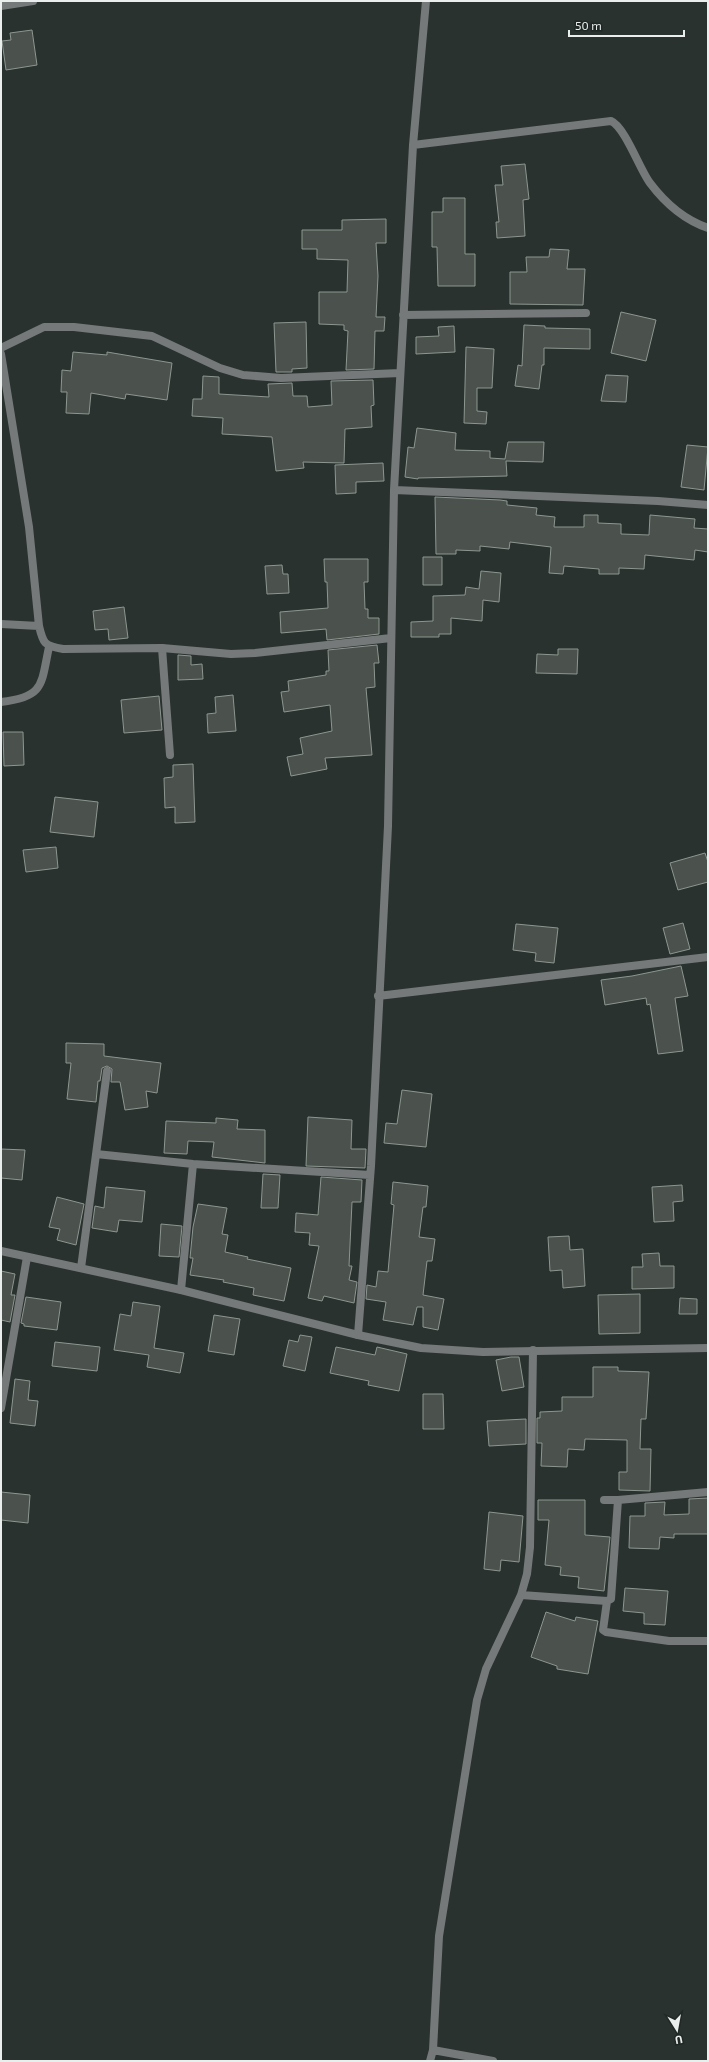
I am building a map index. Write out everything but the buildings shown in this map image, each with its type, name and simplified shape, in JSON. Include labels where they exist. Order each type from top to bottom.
[{"type":"street","points":[[1,6],[33,1]]},
{"type":"street","points":[[358,1335],[370,1175],[378,996],[388,826],[394,490],[413,145],[426,1]]},
{"type":"street","points":[[413,145],[612,122],[615,123],[623,134],[651,184],[677,212],[708,228]]},
{"type":"street","points":[[403,315],[586,313]]},
{"type":"street","points":[[1,348],[44,327],[74,327],[152,336],[220,368],[242,375],[281,378],[400,373]]},
{"type":"street","points":[[1,354],[29,527],[39,626],[42,640],[49,647],[63,649],[162,648],[231,654],[255,654],[391,638]]},
{"type":"street","points":[[394,490],[658,501],[708,505]]},
{"type":"street","points":[[1,624],[39,626]]},
{"type":"street","points":[[1,702],[15,700],[32,693],[41,686],[49,647]]},
{"type":"street","points":[[162,648],[170,755]]},
{"type":"street","points":[[378,996],[708,957]]},
{"type":"street","points":[[81,1268],[107,1071]]},
{"type":"street","points":[[96,1154],[193,1164],[370,1175]]},
{"type":"street","points":[[181,1290],[193,1164]]},
{"type":"street","points":[[1,1251],[181,1290],[358,1335],[422,1348],[483,1352],[708,1348]]},
{"type":"street","points":[[1,1408],[27,1257]]},
{"type":"street","points":[[430,2061],[433,2050],[439,1936],[477,1700],[486,1669],[521,1595],[527,1574],[530,1548],[533,1350]]},
{"type":"street","points":[[604,1500],[708,1492]]},
{"type":"street","points":[[521,1595],[607,1601],[612,1598],[618,1500]]},
{"type":"street","points":[[607,1601],[603,1630],[606,1632],[669,1641],[708,1641]]},
{"type":"street","points":[[433,2050],[493,2061]]}]
